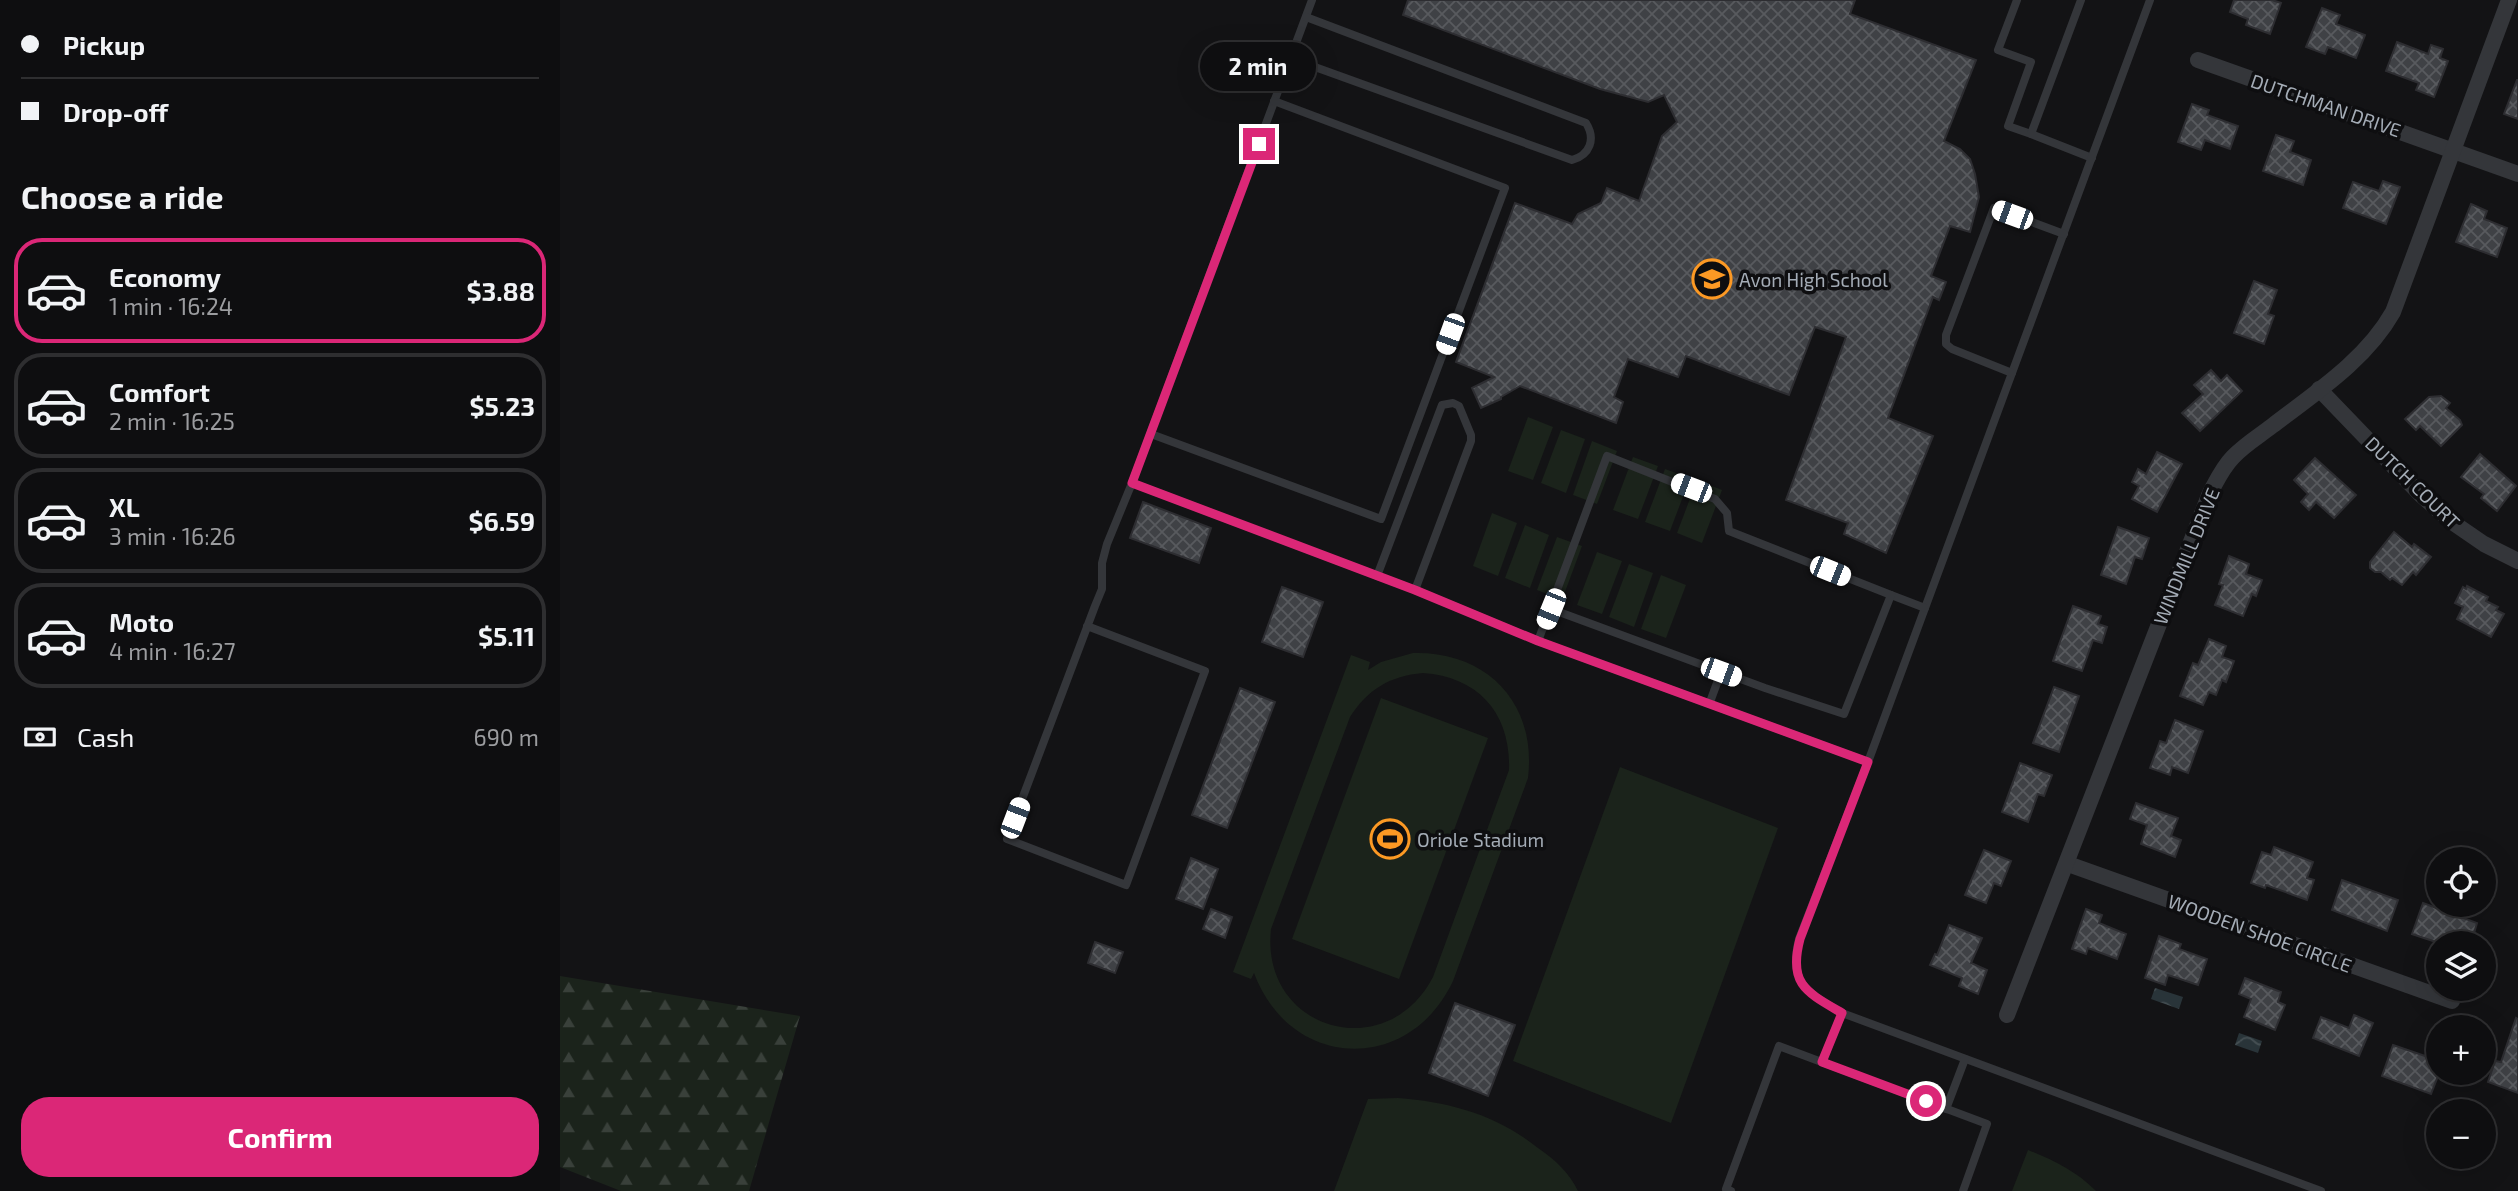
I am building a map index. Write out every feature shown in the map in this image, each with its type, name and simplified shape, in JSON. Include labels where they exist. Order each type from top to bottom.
[{"type":"street","name":"WINDMILL DRIVE","points":[[2007,1015],[2068,864],[2210,493],[2235,455],[2319,389],[2382,332],[2393,312],[2510,0]]},
{"type":"street","name":"DUTCHMAN DRIVE","points":[[2198,60],[2518,174]]},
{"type":"street","name":"DUTCH COURT","points":[[2319,389],[2421,495],[2452,522],[2484,544],[2518,561]]},
{"type":"street","name":"WOODEN SHOE CIRCLE","points":[[2068,864],[2426,992]]},
{"type":"lane","points":[[1087,626],[1205,671],[1126,885],[1007,839],[1087,626],[1102,589],[1102,563],[1107,544],[1312,0]]},
{"type":"lane","points":[[2017,0],[1998,50],[2031,62],[2008,126],[2092,158]]},
{"type":"lane","points":[[2031,134],[2081,0]]},
{"type":"lane","points":[[2151,0],[1794,958],[1802,986],[1842,1013],[2321,1191]]},
{"type":"lane","points":[[1290,58],[1572,160],[1580,158],[1591,142],[1592,132],[1586,123],[1306,17]]},
{"type":"lane","points":[[1150,433],[1381,519],[1505,188],[1274,101]]},
{"type":"lane","points":[[2012,373],[1952,349],[1947,344],[1946,335],[1994,208],[2064,234]]},
{"type":"lane","points":[[1377,576],[1443,405],[1453,403],[1460,406],[1471,441],[1415,590]]},
{"type":"lane","points":[[1538,641],[1607,456],[1715,499],[1727,513],[1729,531],[1925,608]]},
{"type":"lane","points":[[1132,483],[1415,590],[1538,641],[1868,762]]},
{"type":"lane","points":[[1551,609],[1844,714],[1891,595]]},
{"type":"lane","points":[[1710,702],[1721,672]]},
{"type":"lane","points":[[1822,1062],[1842,1013]]},
{"type":"lane","points":[[1731,1191],[1726,1189],[1779,1046],[1987,1124],[1962,1191]]},
{"type":"lane","points":[[1946,1109],[1965,1059]]},
{"type":"green space","points":[[1528,417],[1553,427],[1533,480],[1508,471]]},
{"type":"green space","points":[[1561,430],[1585,439],[1566,493],[1541,483]]},
{"type":"green space","points":[[1592,441],[1617,451],[1597,504],[1573,495]]},
{"type":"green space","points":[[1633,457],[1658,466],[1638,519],[1613,510]]},
{"type":"green space","points":[[1665,469],[1690,478],[1670,531],[1645,522]]},
{"type":"green space","points":[[1697,480],[1722,490],[1702,543],[1677,533]]},
{"type":"green space","points":[[1492,513],[1517,523],[1498,576],[1473,566]]},
{"type":"green space","points":[[1525,525],[1549,535],[1530,588],[1505,578]]},
{"type":"green space","points":[[1557,537],[1582,546],[1562,600],[1537,590]]},
{"type":"green space","points":[[1597,552],[1622,561],[1602,614],[1577,605]]},
{"type":"green space","points":[[1629,564],[1653,573],[1634,627],[1609,617]]},
{"type":"green space","points":[[1661,575],[1686,585],[1666,638],[1641,629]]},
{"type":"green space","points":[[1413,653],[1440,655],[1463,661],[1484,672],[1502,687],[1515,705],[1524,727],[1529,751],[1528,778],[1453,981],[1433,1012],[1408,1033],[1380,1045],[1350,1049],[1321,1043],[1294,1028],[1271,1005],[1254,973],[1251,979],[1233,972],[1351,655],[1370,662],[1368,670],[1381,662]],"holes":[[[1423,673],[1460,682],[1488,702],[1504,732],[1509,770],[1433,977],[1412,1005],[1386,1022],[1358,1028],[1330,1025],[1305,1012],[1285,992],[1273,964],[1271,929],[1350,717],[1364,699],[1390,681]]]},
{"type":"green space","name":"Oriole Stadium","points":[[1381,698],[1488,738],[1399,979],[1292,939]]},
{"type":"green space","points":[[1620,767],[1778,828],[1671,1123],[1513,1061]]},
{"type":"green space","points":[[560,976],[800,1016],[749,1191],[621,1191],[560,1167]]},
{"type":"green space","points":[[1398,1098],[1454,1107],[1506,1127],[1556,1162],[1578,1191],[1334,1191],[1368,1099]]},
{"type":"green space","points":[[2028,1150],[2064,1167],[2096,1191],[2012,1191]]},
{"type":"water","points":[[2155,988],[2183,997],[2179,1009],[2151,999]]},
{"type":"water","points":[[2239,1033],[2262,1041],[2258,1053],[2235,1045]]},
{"type":"building","name":"Avon High School","points":[[1408,0],[1855,0],[1850,14],[1976,60],[1944,141],[1960,149],[1970,159],[1979,197],[1970,232],[1950,226],[1931,276],[1946,282],[1939,300],[1933,297],[1888,418],[1933,436],[1886,553],[1844,534],[1848,523],[1786,500],[1846,337],[1815,327],[1789,395],[1686,356],[1678,377],[1628,359],[1614,397],[1623,402],[1616,423],[1520,386],[1481,408],[1472,388],[1494,377],[1456,362],[1515,203],[1572,224],[1578,214],[1601,203],[1607,188],[1639,201],[1662,136],[1677,122],[1664,95],[1648,102],[1600,89],[1403,15]]},
{"type":"building","points":[[2234,0],[2272,0],[2281,3],[2270,34],[2246,25],[2248,19],[2230,12]]},
{"type":"building","points":[[2322,8],[2340,15],[2336,24],[2365,35],[2356,58],[2328,47],[2325,54],[2306,47]]},
{"type":"building","points":[[2397,42],[2428,54],[2431,45],[2443,49],[2440,58],[2448,61],[2434,97],[2416,90],[2419,83],[2386,71]]},
{"type":"building","points":[[2518,80],[2518,119],[2504,114]]},
{"type":"building","points":[[2192,104],[2209,110],[2207,115],[2238,126],[2230,149],[2205,140],[2201,150],[2178,142]]},
{"type":"building","points":[[2276,135],[2294,141],[2290,152],[2311,160],[2303,185],[2263,171]]},
{"type":"building","points":[[2383,181],[2400,187],[2386,224],[2343,208],[2353,182],[2379,191]]},
{"type":"building","points":[[2471,204],[2487,211],[2484,219],[2507,228],[2497,257],[2456,242]]},
{"type":"building","points":[[2254,281],[2277,290],[2268,314],[2274,316],[2264,344],[2234,333]]},
{"type":"building","points":[[2211,370],[2221,381],[2227,375],[2242,391],[2200,431],[2182,413],[2203,394],[2194,385]]},
{"type":"building","points":[[2441,396],[2450,403],[2446,408],[2462,425],[2441,446],[2420,426],[2416,430],[2405,419],[2429,397]]},
{"type":"building","points":[[2157,452],[2182,464],[2157,512],[2132,499],[2139,486],[2132,482],[2138,469],[2146,474]]},
{"type":"building","points":[[2480,454],[2516,486],[2497,511],[2481,498],[2484,494],[2461,477]]},
{"type":"building","points":[[2315,458],[2356,495],[2334,518],[2316,502],[2309,510],[2301,502],[2308,494],[2294,480]]},
{"type":"building","points":[[1143,502],[1211,528],[1199,563],[1130,538]]},
{"type":"building","points":[[2118,527],[2149,538],[2142,559],[2135,557],[2126,584],[2101,575]]},
{"type":"building","points":[[2394,532],[2412,547],[2414,544],[2431,557],[2416,575],[2413,572],[2402,585],[2370,568],[2370,562]]},
{"type":"building","points":[[2229,556],[2249,564],[2246,574],[2262,580],[2256,596],[2252,594],[2243,616],[2215,605],[2223,585],[2219,584]]},
{"type":"building","points":[[2467,586],[2488,597],[2486,601],[2498,607],[2496,610],[2504,614],[2491,637],[2457,619],[2463,607],[2455,603],[2463,587],[2466,589]]},
{"type":"building","points":[[1282,587],[1323,602],[1303,657],[1262,642]]},
{"type":"building","points":[[2073,606],[2101,616],[2098,624],[2107,627],[2102,643],[2093,640],[2082,671],[2053,661]]},
{"type":"building","points":[[2209,639],[2226,646],[2222,657],[2234,661],[2226,682],[2222,680],[2216,695],[2209,692],[2203,705],[2180,696],[2193,663],[2198,665]]},
{"type":"building","points":[[2054,687],[2079,696],[2059,752],[2033,743]]},
{"type":"building","points":[[1240,688],[1275,702],[1227,828],[1192,815]]},
{"type":"building","points":[[2175,720],[2203,731],[2188,773],[2172,767],[2170,775],[2150,768],[2160,741],[2166,743]]},
{"type":"building","points":[[2020,763],[2052,775],[2044,796],[2038,794],[2028,822],[2002,812]]},
{"type":"building","points":[[2136,803],[2178,818],[2171,836],[2181,840],[2175,857],[2141,844],[2147,825],[2130,819]]},
{"type":"building","points":[[2274,847],[2313,862],[2307,878],[2314,880],[2307,900],[2266,885],[2265,888],[2251,883],[2262,852],[2271,855]]},
{"type":"building","points":[[1984,850],[2011,861],[2001,886],[1994,883],[1986,903],[1965,895]]},
{"type":"building","points":[[1191,858],[1218,869],[1203,909],[1176,899]]},
{"type":"building","points":[[2342,880],[2398,900],[2387,931],[2332,910]]},
{"type":"building","points":[[2423,903],[2426,904],[2426,917],[2461,917],[2477,923],[2475,931],[2426,931],[2426,939],[2412,934]]},
{"type":"building","points":[[1211,909],[1232,917],[1225,938],[1203,929]]},
{"type":"building","points":[[2086,909],[2102,915],[2099,923],[2126,934],[2117,959],[2088,948],[2086,954],[2072,949]]},
{"type":"building","points":[[1949,925],[1982,938],[1971,963],[1987,970],[1978,994],[1959,986],[1962,978],[1930,965]]},
{"type":"building","points":[[2159,936],[2181,944],[2179,949],[2207,959],[2198,985],[2168,975],[2165,985],[2145,978]]},
{"type":"building","points":[[1095,942],[1123,952],[1115,973],[1088,963]]},
{"type":"building","points":[[2245,978],[2281,992],[2278,1002],[2285,1005],[2275,1030],[2244,1017],[2251,999],[2239,994]]},
{"type":"building","points":[[1455,1003],[1515,1025],[1488,1096],[1429,1073]]},
{"type":"building","points":[[2354,1015],[2373,1023],[2359,1056],[2313,1038],[2321,1017],[2349,1028]]},
{"type":"building","points":[[2516,1018],[2518,1093],[2496,1085],[2496,1061],[2501,1062]]},
{"type":"building","points":[[2393,1045],[2425,1056],[2426,1054],[2426,1085],[2434,1085],[2431,1094],[2382,1076]]},
{"type":"place","name":"Avon High School","points":[[1712,279]]},
{"type":"place","name":"Oriole Stadium","points":[[1390,839]]},
{"type":"route","points":[[1259,144],[1132,483],[1415,590],[1538,641],[1868,762],[1800,939],[1794,958],[1797,976],[1802,986],[1815,997],[1842,1013],[1822,1062],[1926,1101]]}]
